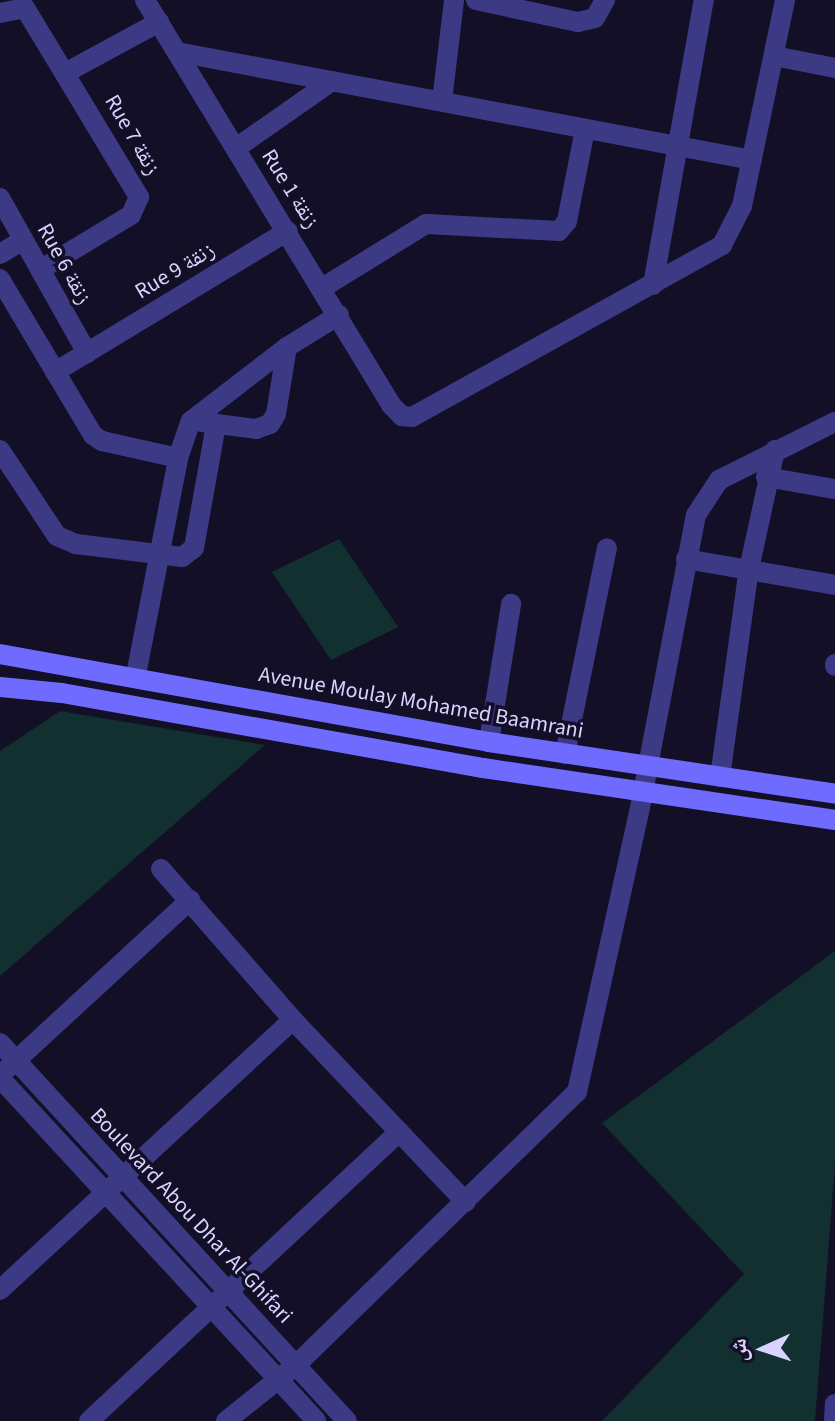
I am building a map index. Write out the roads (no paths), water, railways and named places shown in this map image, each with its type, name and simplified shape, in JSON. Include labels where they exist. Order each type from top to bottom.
[{"type":"street","name":"Rue 1 زنقة","points":[[145,0],[391,405],[402,416],[427,411],[653,285]]},
{"type":"street","points":[[442,101],[454,0]]},
{"type":"street","points":[[476,0],[508,2],[588,22],[603,10],[605,0]]},
{"type":"street","points":[[653,285],[704,0]]},
{"type":"street","points":[[653,285],[706,257],[732,231],[752,160],[785,0]]},
{"type":"street","name":"Rue 7 زنقة","points":[[0,13],[13,7],[25,8],[67,72],[139,197],[131,215],[40,270]]},
{"type":"street","points":[[67,72],[159,22]]},
{"type":"street","points":[[177,52],[752,160]]},
{"type":"street","points":[[774,56],[835,68]]},
{"type":"street","points":[[236,148],[299,109],[332,81]]},
{"type":"street","points":[[322,288],[426,224],[559,231],[567,221],[585,129]]},
{"type":"street","name":"Rue 6 زنقة","points":[[0,198],[87,353]]},
{"type":"street","name":"Rue 9 زنقة","points":[[55,372],[288,231]]},
{"type":"street","points":[[0,254],[23,240]]},
{"type":"street","points":[[0,279],[55,372],[102,441],[178,458]]},
{"type":"street","points":[[136,675],[178,458],[191,421],[287,347],[339,315]]},
{"type":"street","points":[[191,421],[256,429],[270,424],[276,414],[287,347]]},
{"type":"street","points":[[226,1421],[295,1366],[571,1100],[583,1080],[643,793],[696,515],[711,488],[775,450],[835,422]]},
{"type":"street","points":[[0,450],[57,536],[76,544],[182,557],[194,548],[216,424]]},
{"type":"street","points":[[720,777],[749,569],[766,477],[775,450]]},
{"type":"street","points":[[766,477],[835,489]]},
{"type":"street","points":[[565,754],[607,548]]},
{"type":"street","points":[[686,559],[835,585]]},
{"type":"street","points":[[489,742],[511,604]]},
{"type":"street","name":"Avenue Moulay Mohamed Baamrani","points":[[0,654],[136,675],[489,742],[835,794]]},
{"type":"street","points":[[0,687],[643,793],[835,820]]},
{"type":"street","points":[[161,869],[293,1020],[466,1202]]},
{"type":"street","points":[[190,900],[0,1077],[103,1193],[316,1421]]},
{"type":"street","points":[[0,1290],[293,1020]]},
{"type":"street","name":"Boulevard Abou Dhar Al-Ghifari","points":[[0,1043],[347,1421]]},
{"type":"street","points":[[89,1421],[399,1132]]},
{"type":"street","points":[[834,1421],[835,1404]]}]
